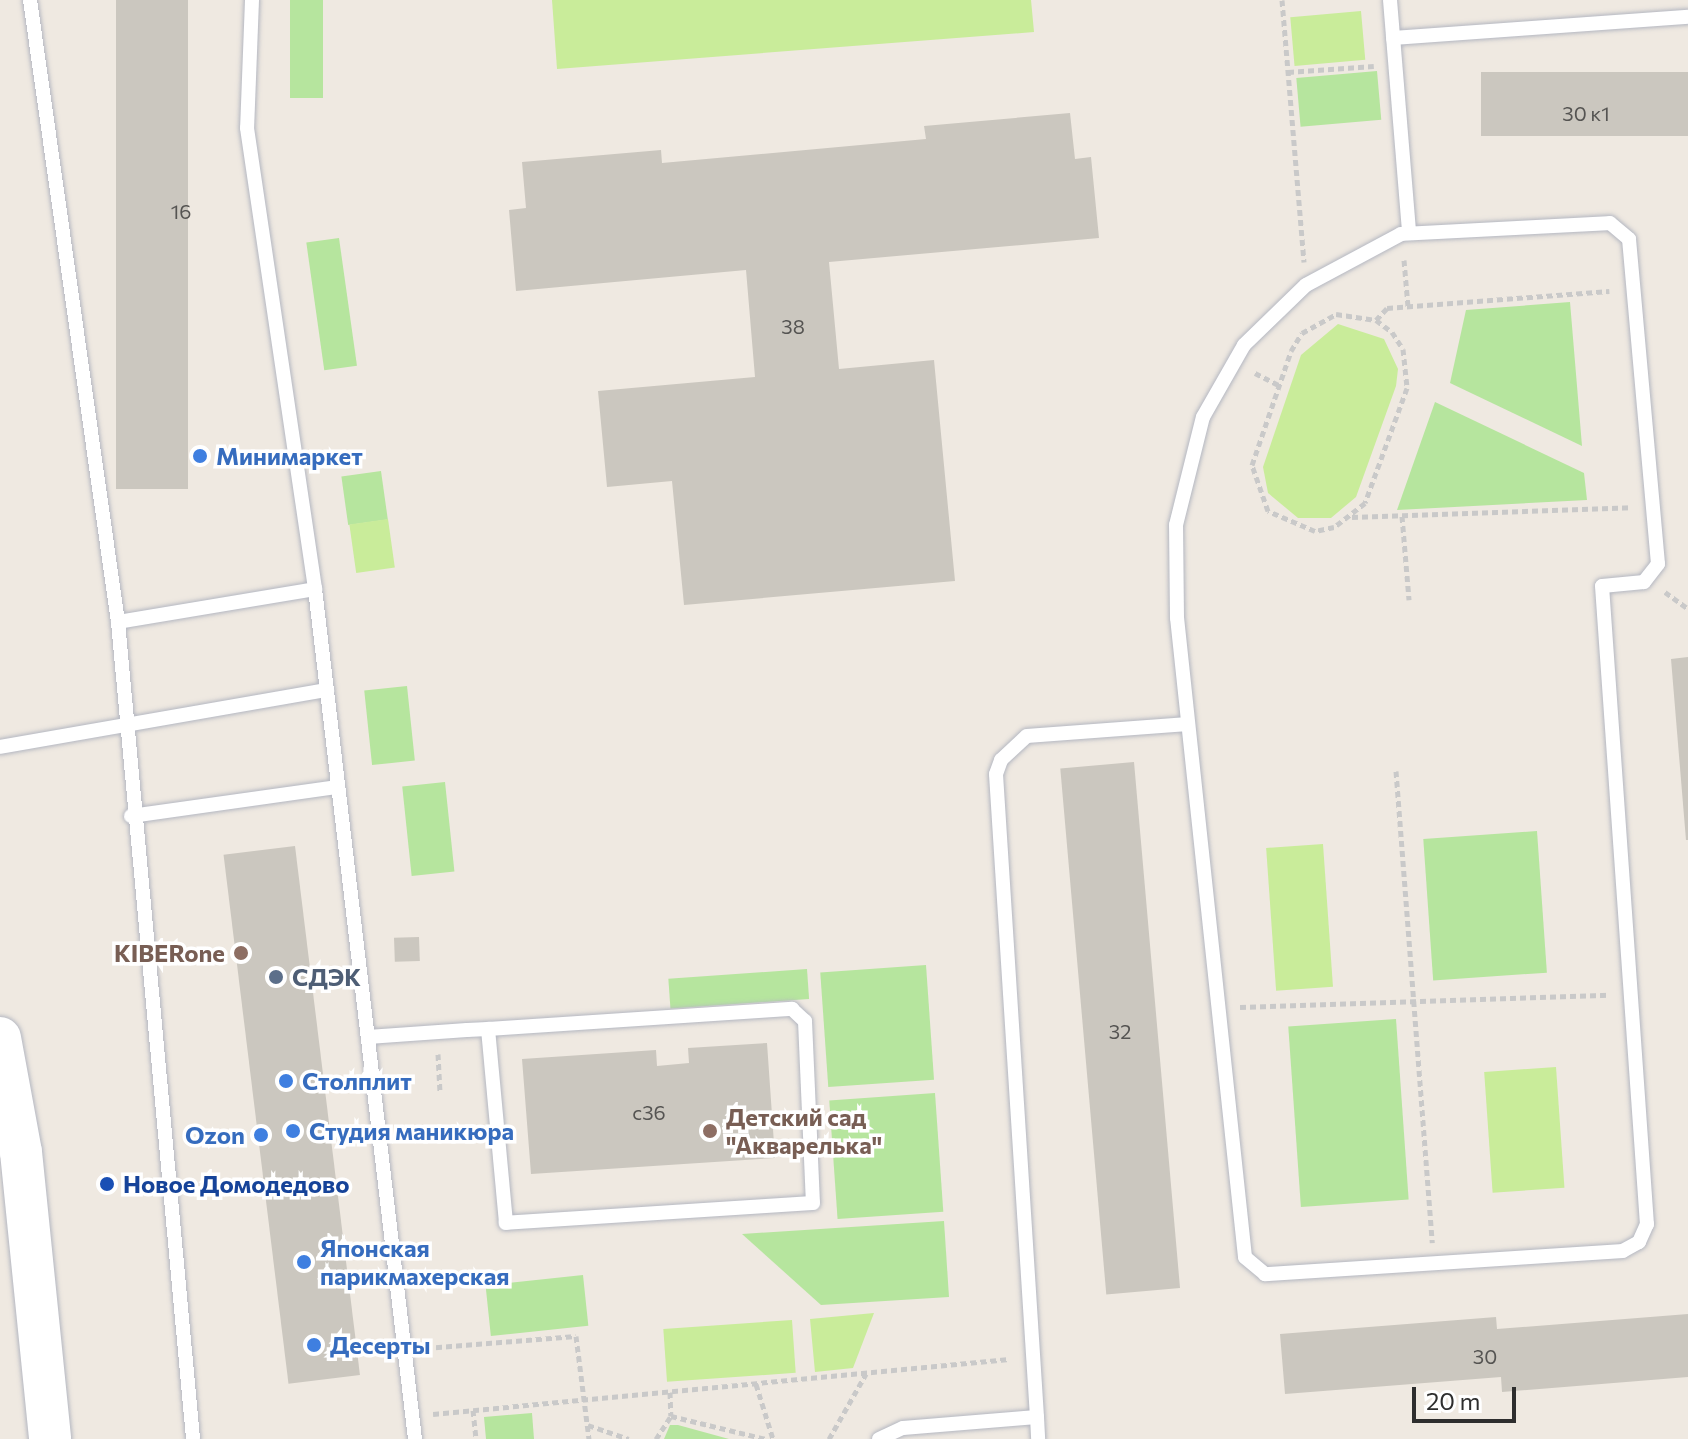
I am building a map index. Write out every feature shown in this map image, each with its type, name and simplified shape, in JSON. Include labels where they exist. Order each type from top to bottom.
[{"type":"street","points":[[0,1038],[10,1153],[50,1439]]},
{"type":"lane","points":[[30,0],[132,724],[131,816],[193,1439]]},
{"type":"lane","points":[[252,0],[247,128],[315,589],[415,1439]]},
{"type":"lane","points":[[1390,0],[1405,233]]},
{"type":"lane","points":[[1393,38],[1688,17]]},
{"type":"lane","points":[[1610,223],[1629,239],[1653,506],[1654,578],[1602,586],[1647,1224],[1639,1242],[1623,1251],[1265,1274],[1252,1268],[1219,1008],[1188,724],[1176,525],[1203,417],[1244,345],[1306,285],[1405,233],[1610,223]]},
{"type":"lane","points":[[118,622],[315,589]]},
{"type":"lane","points":[[0,747],[327,690]]},
{"type":"lane","points":[[1038,1439],[996,774],[1027,736],[1188,724]]},
{"type":"lane","points":[[131,816],[338,787]]},
{"type":"lane","points":[[368,1037],[488,1029],[801,1013],[813,1203],[506,1223],[488,1029]]},
{"type":"lane","points":[[879,1439],[903,1428],[1037,1417]]},
{"type":"path","points":[[1282,0],[1306,285]]},
{"type":"path","points":[[1288,72],[1395,65]]},
{"type":"path","points":[[1405,233],[1408,307]]},
{"type":"path","points":[[1376,320],[1387,308],[1634,289]]},
{"type":"path","points":[[1352,517],[1365,503],[1407,388],[1403,349],[1376,320],[1336,314],[1302,333],[1252,465],[1259,498],[1281,521],[1315,531],[1352,517],[1653,506]]},
{"type":"path","points":[[1402,516],[1409,600]]},
{"type":"path","points":[[1654,578],[1680,610],[1688,609]]},
{"type":"path","points":[[1396,771],[1433,1263]]},
{"type":"path","points":[[1219,1008],[1631,994]]},
{"type":"path","points":[[436,1032],[440,1093]]},
{"type":"path","points":[[405,1350],[576,1336],[589,1439]]},
{"type":"path","points":[[413,1416],[1034,1357]]},
{"type":"path","points":[[829,1439],[866,1373]]},
{"type":"path","points":[[756,1384],[773,1439]]},
{"type":"path","points":[[656,1439],[671,1416],[670,1392]]},
{"type":"path","points":[[473,1410],[476,1439]]},
{"type":"path","points":[[671,1416],[766,1439]]},
{"type":"path","points":[[588,1425],[629,1439]]},
{"type":"green space","points":[[290,0],[323,0],[323,98],[290,98]]},
{"type":"green space","points":[[552,0],[1031,0],[1034,32],[557,69]]},
{"type":"green space","points":[[1361,11],[1365,60],[1295,66],[1290,17]]},
{"type":"green space","points":[[1377,71],[1381,120],[1301,127],[1296,78]]},
{"type":"green space","points":[[339,238],[357,366],[324,370],[306,243]]},
{"type":"green space","points":[[1570,302],[1582,446],[1450,383],[1466,310]]},
{"type":"green space","points":[[1338,324],[1384,339],[1398,369],[1396,386],[1356,497],[1331,518],[1298,518],[1268,493],[1263,467],[1301,355]]},
{"type":"green space","points":[[1435,402],[1584,473],[1587,500],[1397,510]]},
{"type":"green space","points":[[381,471],[388,520],[348,525],[341,477]]},
{"type":"green space","points":[[388,519],[395,568],[356,573],[349,524]]},
{"type":"green space","points":[[407,686],[415,761],[372,765],[364,690]]},
{"type":"green space","points":[[445,782],[454,872],[412,876],[402,786]]},
{"type":"green space","points":[[1537,831],[1547,973],[1433,981],[1423,839]]},
{"type":"green space","points":[[1323,844],[1333,987],[1276,991],[1266,848]]},
{"type":"green space","points":[[926,965],[934,1080],[828,1087],[820,972]]},
{"type":"green space","points":[[807,969],[809,999],[670,1009],[668,979]]},
{"type":"green space","points":[[1396,1019],[1409,1200],[1301,1207],[1288,1027]]},
{"type":"green space","points":[[1556,1067],[1564,1188],[1493,1193],[1484,1072]]},
{"type":"green space","points":[[935,1093],[943,1212],[838,1219],[829,1100]]},
{"type":"green space","points":[[944,1221],[949,1297],[821,1305],[742,1234]]},
{"type":"green space","points":[[583,1275],[588,1326],[491,1336],[486,1285]]},
{"type":"green space","points":[[874,1313],[853,1368],[815,1372],[810,1319]]},
{"type":"green space","points":[[792,1320],[796,1373],[667,1382],[663,1329]]},
{"type":"green space","points":[[532,1413],[534,1439],[486,1439],[484,1417]]},
{"type":"green space","points":[[670,1425],[678,1425],[729,1439],[664,1439]]},
{"type":"building","points":[[116,0],[188,0],[188,489],[116,489]]},
{"type":"building","points":[[1481,72],[1688,72],[1688,136],[1481,136]]},
{"type":"building","points":[[1070,113],[1075,159],[1091,157],[1099,238],[829,262],[839,369],[934,360],[955,581],[684,605],[672,481],[607,487],[598,391],[755,377],[746,270],[516,291],[509,210],[526,208],[522,162],[661,150],[662,163],[926,139],[924,126]]},
{"type":"building","points":[[1688,657],[1688,840],[1686,840],[1671,659]]},
{"type":"building","points":[[1134,762],[1180,1288],[1106,1294],[1060,768]]},
{"type":"building","points":[[295,846],[360,1375],[288,1384],[224,855]]},
{"type":"building","points":[[419,937],[420,961],[395,962],[394,938]]},
{"type":"building","points":[[767,1043],[775,1158],[531,1174],[522,1059],[656,1050],[657,1066],[689,1063],[688,1048]]},
{"type":"building","points":[[1688,1314],[1688,1377],[1502,1392],[1501,1377],[1285,1394],[1280,1334],[1496,1317],[1497,1329]]},
{"type":"place","name":"Минимаркет","points":[[200,456]]},
{"type":"place","name":"KIBERone","points":[[241,953]]},
{"type":"place","name":"СДЭК","points":[[276,977]]},
{"type":"place","name":"Столплит","points":[[286,1081]]},
{"type":"place","name":"Студия маникюра","points":[[293,1131]]},
{"type":"place","name":"Детский сад \"Акварелька\"","points":[[710,1131]]},
{"type":"place","name":"Ozon","points":[[261,1135]]},
{"type":"place","name":"Новое Домодедово","points":[[107,1184]]},
{"type":"place","name":"Японская парикмахерская","points":[[304,1262]]},
{"type":"place","name":"Десерты","points":[[314,1345]]}]
